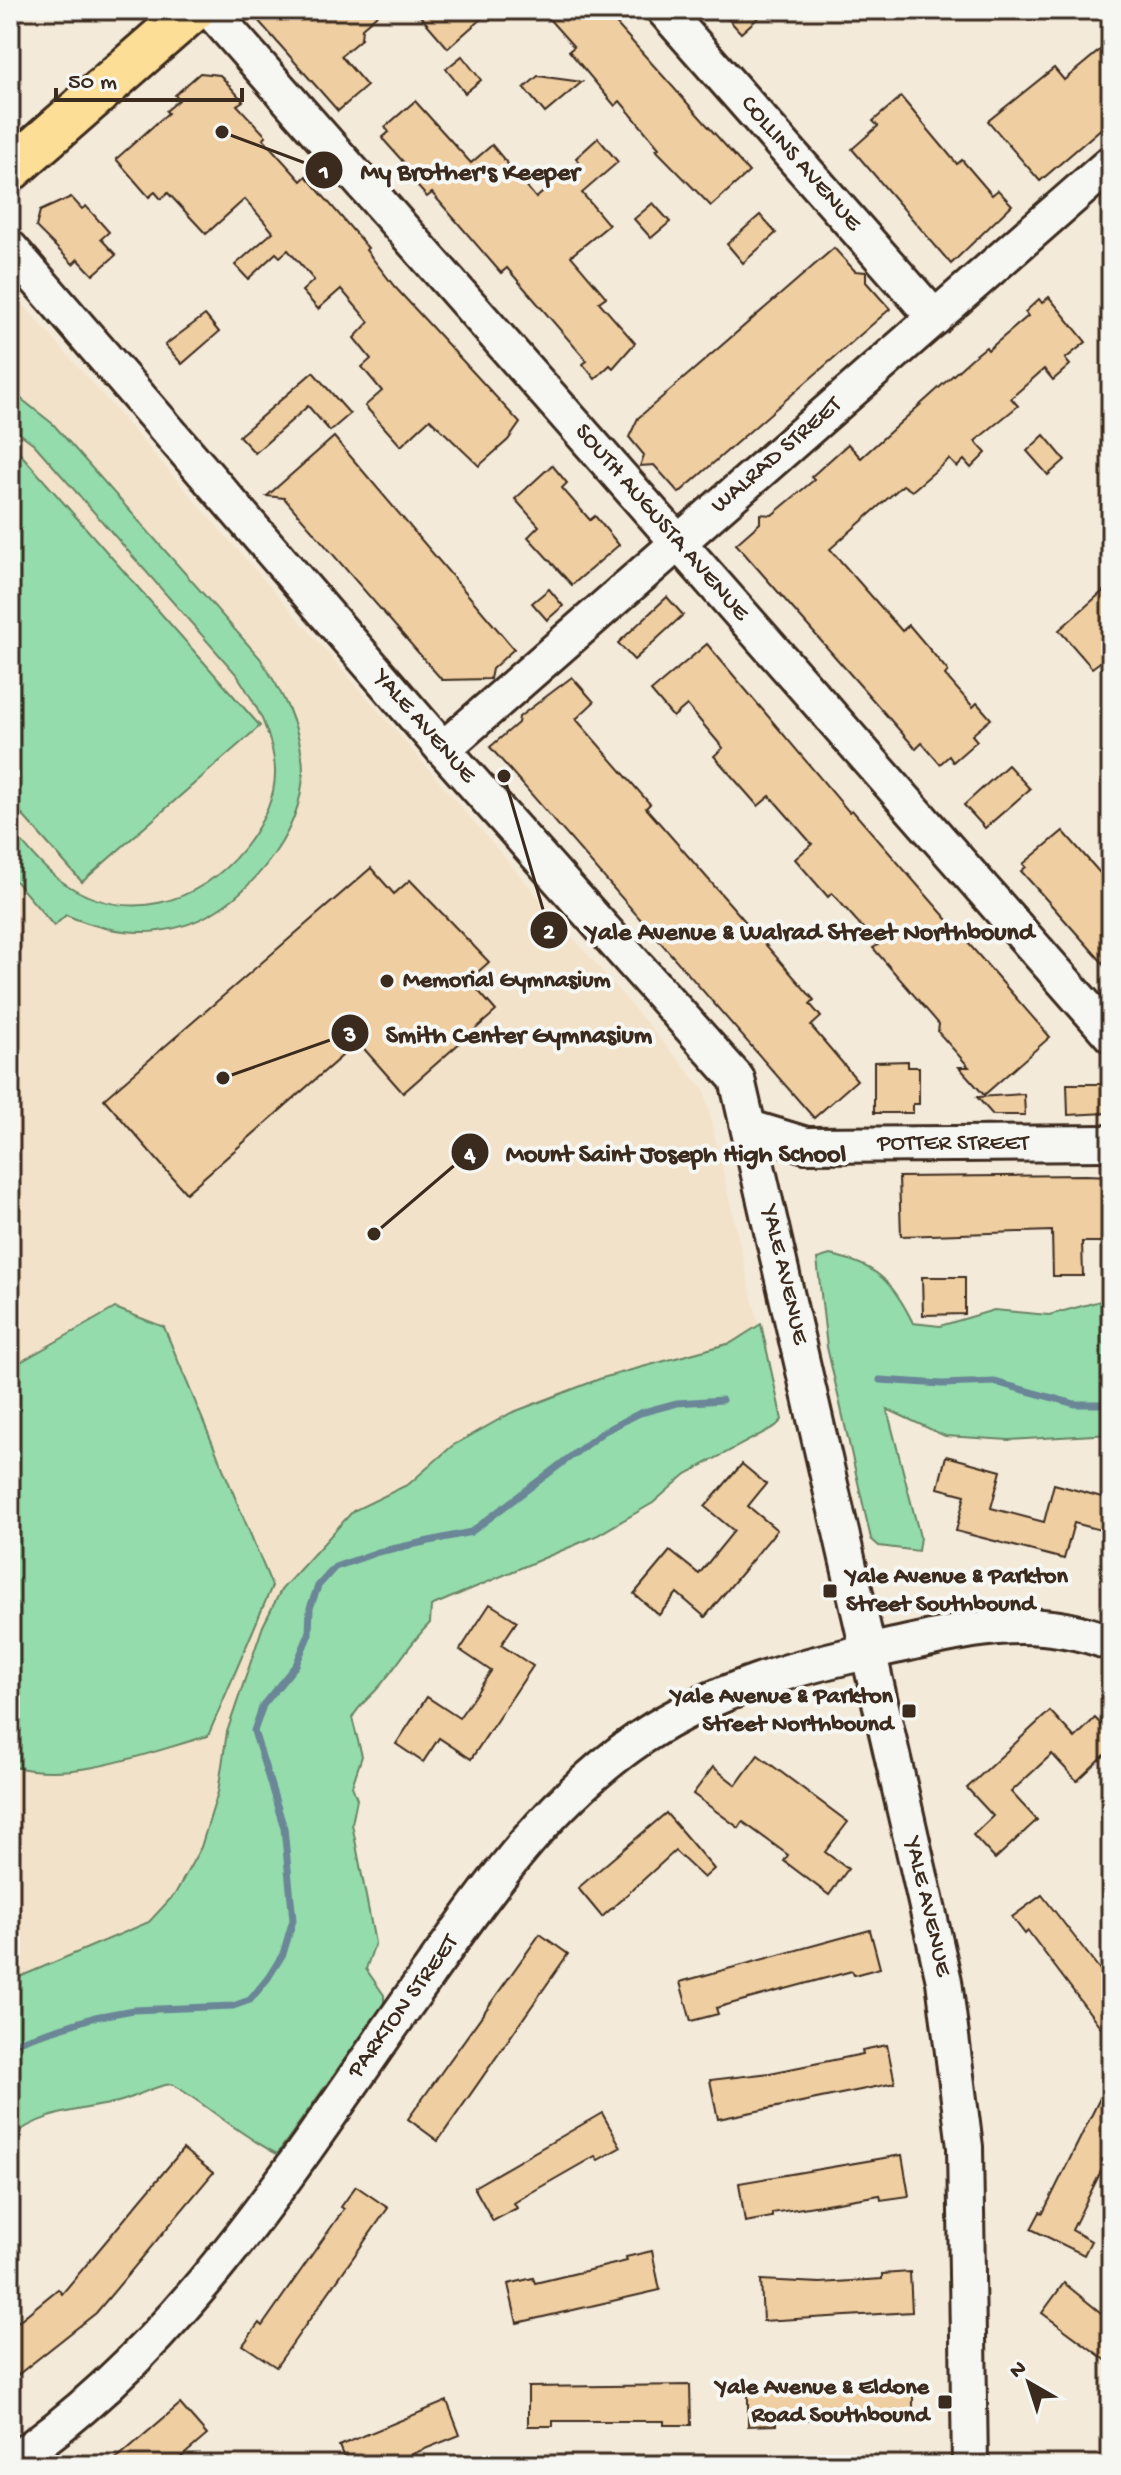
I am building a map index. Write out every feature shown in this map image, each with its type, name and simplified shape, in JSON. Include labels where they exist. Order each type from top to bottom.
[{"type":"main road","points":[[10,170],[193,10]]},
{"type":"street","name":"SOUTH AUGUSTA AVENUE","points":[[210,10],[1111,1035]]},
{"type":"street","name":"COLLINS AVENUE","points":[[664,10],[935,318]]},
{"type":"street","name":"WALRAD STREET","points":[[443,749],[1111,163]]},
{"type":"street","name":"YALE AVENUE","points":[[10,248],[443,749],[737,1079],[944,1981],[965,2147],[970,2465]]},
{"type":"street","name":"POTTER STREET","points":[[750,1128],[806,1145],[1111,1143]]},
{"type":"street","name":"PARKTON STREET","points":[[10,2463],[102,2390],[170,2324],[217,2267],[499,1874],[561,1803],[633,1744],[697,1706],[767,1678],[869,1651],[980,1628],[1032,1623],[1077,1630],[1111,1643]]},
{"type":"shaded area","points":[[10,289],[397,732],[704,1090],[771,1378],[359,1523],[187,1923],[10,2001]]},
{"type":"green space","points":[[10,390],[53,424],[260,658],[295,725],[302,755],[302,783],[297,809],[281,844],[245,888],[224,906],[176,928],[150,932],[123,931],[66,915],[54,926],[10,875],[10,828],[47,869],[85,895],[110,903],[135,905],[159,903],[183,895],[226,868],[262,821],[275,781],[274,757],[267,732],[237,675],[34,444],[10,426]]},
{"type":"green space","points":[[10,442],[260,726],[82,882],[10,801]]},
{"type":"green space","points":[[830,1255],[860,1264],[881,1277],[898,1296],[913,1323],[940,1326],[994,1310],[1049,1315],[1111,1298],[1111,1434],[1009,1440],[945,1436],[887,1409],[920,1537],[918,1551],[879,1546],[871,1539],[827,1347],[817,1259]]},
{"type":"green space","points":[[115,1308],[164,1327],[272,1586],[208,1736],[110,1764],[85,1768],[60,1771],[10,1766],[10,1368]]},
{"type":"green space","points":[[761,1324],[782,1420],[776,1426],[686,1474],[653,1503],[596,1536],[431,1606],[430,1623],[352,1718],[362,1756],[352,1786],[357,1799],[352,1824],[375,1943],[366,1969],[384,1995],[384,2004],[277,2154],[172,2084],[118,2102],[48,2117],[10,2138],[10,1981],[149,1922],[175,1894],[201,1847],[218,1792],[227,1732],[263,1626],[281,1590],[353,1511],[409,1484],[452,1446],[511,1413],[602,1378],[731,1343]]},
{"type":"building","points":[[249,10],[383,10],[362,28],[361,39],[341,56],[367,86],[338,111]]},
{"type":"building","points":[[415,10],[491,10],[448,48]]},
{"type":"building","points":[[541,10],[604,10],[749,172],[711,206],[656,150],[659,148],[620,101],[615,106],[569,51],[574,47]]},
{"type":"building","points":[[720,10],[767,10],[741,33]]},
{"type":"building","points":[[1111,41],[1111,120],[1040,181],[988,121],[1054,68],[1064,80]]},
{"type":"building","points":[[462,56],[481,80],[465,93],[446,69]]},
{"type":"building","points":[[200,73],[220,75],[243,101],[237,105],[266,136],[263,139],[301,181],[306,176],[368,248],[366,250],[394,286],[520,423],[508,440],[479,466],[430,419],[401,446],[365,406],[382,391],[362,367],[371,359],[354,338],[369,322],[341,289],[318,309],[302,291],[314,280],[288,250],[280,257],[276,253],[248,279],[235,265],[273,232],[245,199],[206,234],[168,193],[161,199],[155,192],[149,197],[116,159],[168,113],[166,111],[179,100],[175,95]]},
{"type":"building","points":[[538,76],[582,82],[545,113],[524,88]]},
{"type":"building","points":[[901,97],[957,164],[962,160],[992,195],[998,190],[1012,205],[951,264],[852,149],[878,126],[873,121]]},
{"type":"building","points":[[415,101],[471,163],[492,145],[536,198],[579,162],[576,158],[598,138],[618,162],[582,193],[609,225],[571,256],[606,297],[599,302],[635,343],[613,368],[610,365],[595,379],[583,364],[587,361],[507,268],[501,273],[432,193],[427,197],[410,178],[414,174],[382,138],[389,132],[385,127]]},
{"type":"building","points":[[71,197],[82,209],[86,206],[109,232],[101,239],[116,255],[93,275],[78,259],[73,264],[36,227],[40,211]]},
{"type":"building","points":[[653,203],[670,222],[651,238],[634,219]]},
{"type":"building","points":[[760,215],[776,233],[743,263],[727,244]]},
{"type":"building","points":[[834,248],[855,271],[866,272],[866,282],[890,309],[679,493],[654,465],[640,466],[644,455],[629,437],[638,418]]},
{"type":"building","points":[[1049,297],[1086,342],[1065,359],[1070,365],[1053,380],[1044,369],[1011,398],[1018,406],[975,441],[986,453],[971,468],[964,460],[957,467],[949,459],[912,491],[903,485],[830,549],[902,631],[909,625],[948,671],[945,675],[973,707],[977,703],[991,719],[972,735],[977,741],[953,762],[949,756],[940,764],[922,743],[916,749],[736,544],[760,523],[760,514],[772,515],[814,480],[811,477],[848,444],[861,458],[971,359],[986,347],[988,350],[1028,316],[1025,312],[1039,299],[1042,303]]},
{"type":"building","points":[[205,315],[219,332],[182,364],[165,345]]},
{"type":"building","points":[[313,372],[350,414],[330,431],[308,406],[255,453],[239,436]]},
{"type":"building","points":[[1044,435],[1065,460],[1048,475],[1027,451]]},
{"type":"building","points":[[334,437],[514,649],[492,669],[490,679],[442,680],[284,498],[267,496]]},
{"type":"building","points":[[552,465],[567,483],[562,488],[590,520],[595,516],[619,545],[572,585],[528,537],[539,526],[515,499]]},
{"type":"building","points":[[1111,584],[1111,654],[1092,668],[1059,630]]},
{"type":"building","points":[[549,589],[563,606],[547,620],[532,603]]},
{"type":"building","points":[[667,597],[683,615],[634,660],[618,643]]},
{"type":"building","points":[[707,644],[849,812],[852,810],[1050,1037],[984,1095],[959,1067],[969,1067],[938,1032],[939,1024],[873,948],[878,945],[832,893],[828,897],[795,859],[812,844],[770,796],[758,806],[714,756],[723,748],[687,705],[673,717],[651,691]]},
{"type":"building","points":[[572,677],[594,702],[576,719],[650,804],[646,808],[814,1000],[810,1004],[821,1017],[811,1026],[857,1080],[814,1118],[490,747],[518,723],[519,717]]},
{"type":"building","points":[[1008,765],[1030,789],[985,828],[964,805]]},
{"type":"building","points":[[1063,831],[1100,873],[1111,864],[1111,972],[1021,871],[1026,867],[1023,864]]},
{"type":"building","points":[[371,868],[394,894],[410,880],[489,962],[469,980],[496,1011],[403,1093],[358,1042],[186,1193],[104,1099]]},
{"type":"building","points":[[908,1061],[908,1067],[919,1067],[919,1104],[913,1104],[913,1113],[874,1113],[874,1062]]},
{"type":"building","points":[[1067,1084],[1106,1084],[1107,1113],[1068,1115]]},
{"type":"building","points":[[1024,1094],[1025,1115],[993,1115],[977,1097]]},
{"type":"building","points":[[1111,1176],[1111,1234],[1105,1234],[1105,1242],[1082,1242],[1083,1276],[1053,1276],[1052,1231],[901,1236],[899,1177]]},
{"type":"building","points":[[922,1277],[965,1277],[965,1314],[923,1315]]},
{"type":"building","points":[[946,1456],[1001,1471],[991,1508],[1044,1522],[1054,1484],[1109,1499],[1101,1530],[1074,1523],[1064,1559],[956,1531],[965,1495],[938,1488]]},
{"type":"building","points":[[742,1464],[766,1484],[748,1506],[777,1530],[705,1617],[677,1593],[659,1615],[634,1594],[670,1551],[699,1574],[734,1531],[705,1507]]},
{"type":"building","points":[[490,1604],[517,1621],[501,1645],[533,1666],[471,1759],[439,1738],[423,1762],[396,1744],[427,1697],[459,1718],[475,1695],[491,1671],[460,1650]]},
{"type":"building","points":[[1050,1711],[1075,1738],[1095,1718],[1111,1735],[1111,1749],[1077,1781],[1052,1754],[1011,1792],[1037,1820],[995,1859],[973,1835],[993,1816],[967,1788]]},
{"type":"building","points":[[758,1755],[848,1822],[825,1852],[848,1869],[829,1895],[784,1861],[788,1855],[743,1822],[739,1828],[693,1794],[713,1767],[736,1785]]},
{"type":"building","points":[[666,1813],[714,1869],[704,1878],[675,1851],[602,1917],[578,1888]]},
{"type":"building","points":[[1042,1895],[1111,1984],[1111,2041],[1028,1931],[1025,1934],[1012,1917]]},
{"type":"building","points":[[870,1930],[880,1968],[854,1975],[852,1971],[730,2004],[716,2008],[718,2014],[691,2021],[680,1982]]},
{"type":"building","points":[[540,1934],[568,1954],[438,2141],[408,2119]]},
{"type":"building","points":[[887,2045],[895,2083],[718,2119],[710,2080],[770,2073],[863,2054],[862,2050]]},
{"type":"building","points":[[1111,2076],[1111,2151],[1072,2230],[1091,2241],[1084,2255],[1031,2229],[1040,2212],[1043,2213]]},
{"type":"building","points":[[602,2113],[621,2147],[598,2160],[595,2156],[532,2192],[514,2203],[517,2208],[493,2221],[474,2187]]},
{"type":"building","points":[[183,2149],[213,2173],[96,2313],[10,2381],[10,2328],[58,2289],[62,2294]]},
{"type":"building","points":[[902,2155],[909,2196],[881,2200],[880,2195],[772,2213],[772,2217],[745,2222],[739,2183]]},
{"type":"building","points":[[356,2186],[388,2208],[276,2367],[243,2345],[259,2323],[262,2326],[344,2209],[341,2207]]},
{"type":"building","points":[[652,2251],[660,2290],[517,2323],[508,2284],[533,2278],[535,2283],[627,2261],[626,2257]]},
{"type":"building","points":[[910,2272],[912,2312],[763,2321],[761,2280],[820,2283],[882,2279],[882,2274]]},
{"type":"building","points":[[1064,2283],[1111,2321],[1111,2364],[1042,2313]]},
{"type":"building","points":[[913,2384],[913,2424],[884,2424],[884,2419],[839,2419],[776,2420],[776,2425],[748,2426],[748,2386]]},
{"type":"building","points":[[690,2385],[691,2425],[664,2425],[664,2421],[553,2421],[553,2426],[528,2426],[528,2387]]},
{"type":"building","points":[[447,2401],[460,2435],[385,2465],[347,2465],[339,2446]]},
{"type":"building","points":[[180,2404],[207,2435],[172,2465],[109,2465]]},
{"type":"waterway","points":[[880,1380],[942,1384],[995,1382],[1075,1404],[1111,1404]]},
{"type":"waterway","points":[[10,2044],[95,2017],[133,2010],[233,2006],[250,2000],[268,1978],[283,1954],[293,1920],[284,1828],[254,1731],[263,1705],[296,1665],[309,1634],[310,1608],[318,1586],[335,1567],[378,1552],[471,1532],[603,1432],[640,1413],[677,1403],[722,1400]]},
{"type":"place","name":"My Brother's Keeper","points":[[222,132]]},
{"type":"place","name":"Yale Avenue & Walrad Street Northbound","points":[[504,776]]},
{"type":"place","name":"Memorial Gymnasium","points":[[387,981]]},
{"type":"place","name":"Smith Center Gymnasium","points":[[223,1078]]},
{"type":"place","name":"Mount Saint Joseph High School","points":[[374,1234]]},
{"type":"place","name":"Yale Avenue & Parkton Street Southbound","points":[[830,1591]]},
{"type":"place","name":"Yale Avenue & Parkton Street Northbound","points":[[909,1711]]},
{"type":"place","name":"Yale Avenue & Eldone Road Southbound","points":[[945,2402]]}]
